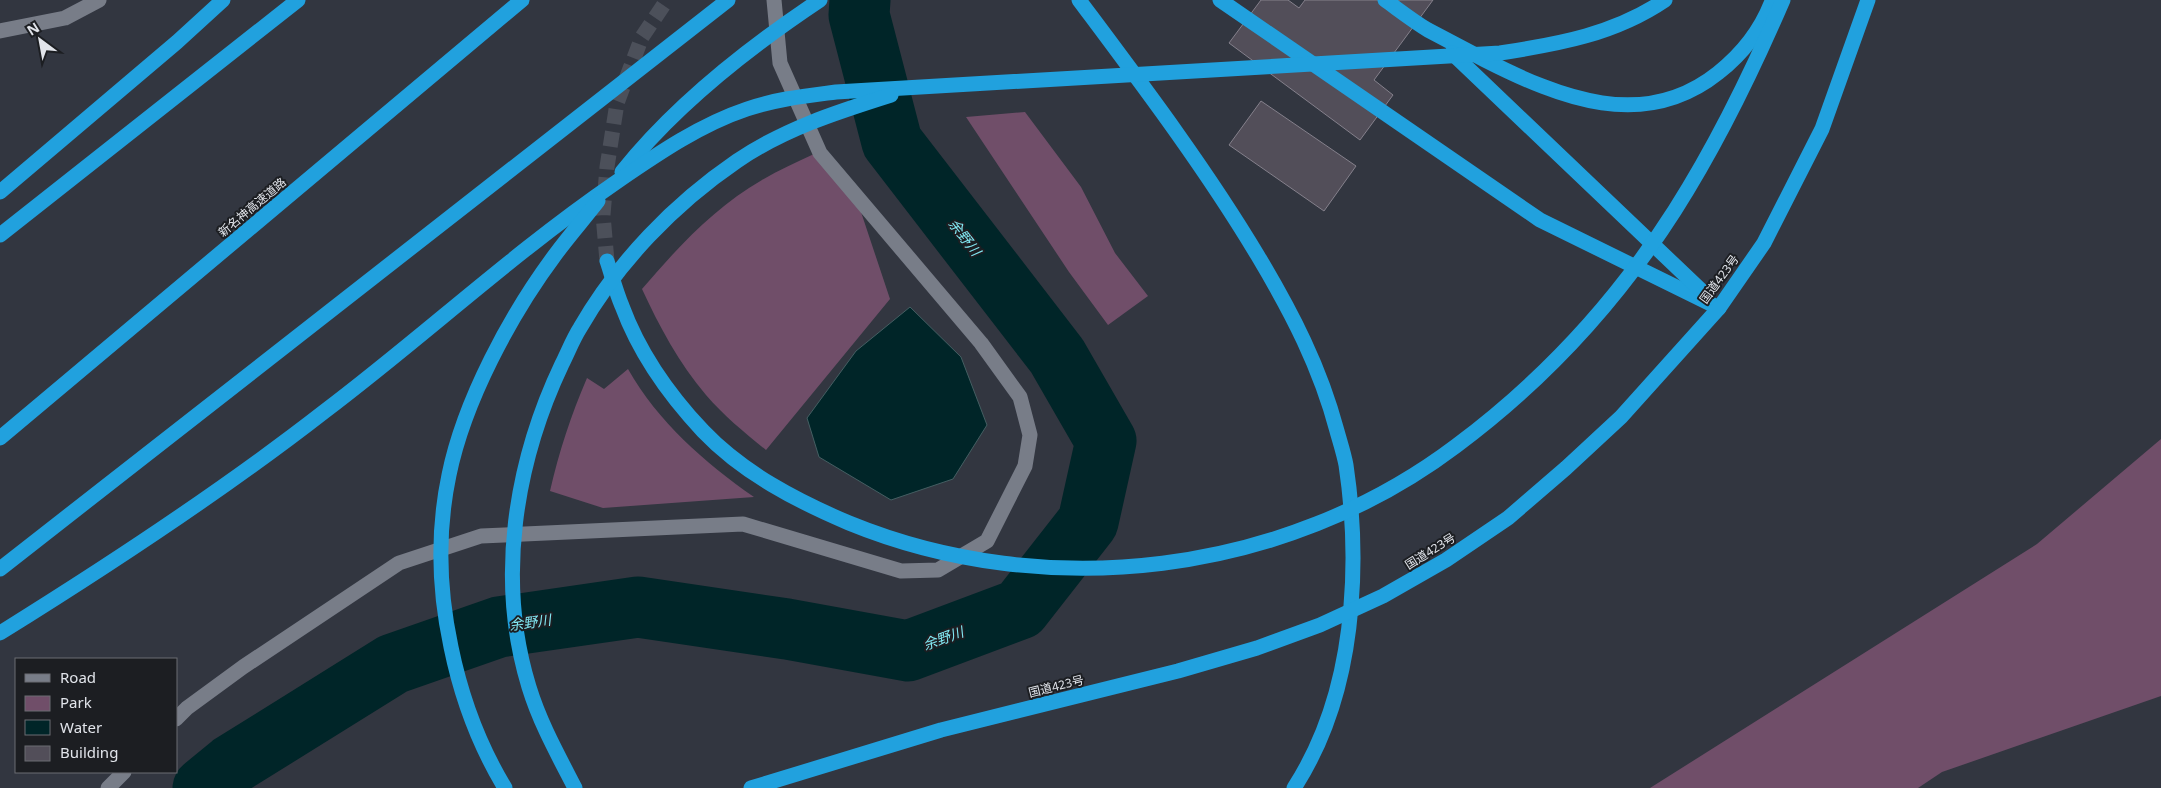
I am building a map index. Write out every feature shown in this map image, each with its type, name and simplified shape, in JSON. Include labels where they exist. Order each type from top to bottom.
[{"type":"highway","points":[[0,192],[177,42],[223,0]]},
{"type":"highway","points":[[0,235],[298,0]]},
{"type":"highway","name":"新名神高速道路","points":[[0,438],[522,0]]},
{"type":"highway","points":[[0,569],[728,0]]},
{"type":"highway","points":[[505,788],[495,772],[474,724],[457,676],[446,621],[441,571],[443,520],[449,474],[463,427],[484,376],[508,327],[554,256],[626,166],[684,105],[748,51],[820,0]]},
{"type":"highway","points":[[1079,0],[1164,114],[1233,214],[1278,288],[1311,352],[1334,418],[1346,464],[1352,518],[1354,567],[1350,623],[1344,663],[1329,716],[1305,770],[1294,788]]},
{"type":"highway","points":[[1220,0],[1540,220],[1719,308]]},
{"type":"highway","points":[[1384,0],[1428,29],[1524,80],[1562,94],[1607,105],[1644,105],[1677,97],[1709,80],[1733,61],[1756,34],[1772,0]]},
{"type":"highway","points":[[0,633],[98,572],[205,500],[326,411],[590,200],[652,158],[697,131],[744,110],[783,98],[836,92],[1500,53],[1550,46],[1603,32],[1645,14],[1665,0]]},
{"type":"highway","points":[[607,261],[622,308],[647,357],[673,396],[704,433],[733,458],[785,493],[829,514],[877,534],[930,550],[997,564],[1052,569],[1104,569],[1165,564],[1237,550],[1309,528],[1386,493],[1453,449],[1511,403],[1574,340],[1622,284],[1674,211],[1754,67],[1783,0]]},
{"type":"highway","name":"国道423号","points":[[751,788],[941,730],[1178,671],[1258,648],[1320,625],[1384,596],[1446,560],[1508,518],[1622,417],[1719,308],[1764,243],[1822,129],[1868,0]]},
{"type":"highway","points":[[1428,29],[1719,308]]},
{"type":"highway","points":[[575,788],[550,740],[529,687],[517,634],[512,577],[516,515],[527,456],[549,392],[575,338],[610,283],[645,239],[694,193],[738,160],[784,134],[828,115],[912,88]]},
{"type":"street","points":[[0,31],[65,18],[99,0]]},
{"type":"street","points":[[178,717],[187,708],[243,667],[399,563],[482,536],[743,524],[901,571],[938,570],[987,542],[1025,466],[1030,435],[1020,397],[981,343],[820,153],[780,63],[774,0]]},
{"type":"street","points":[[108,788],[123,773]]},
{"type":"green space","points":[[1025,112],[1081,187],[1115,253],[1148,296],[1108,325],[1069,272],[966,117]]},
{"type":"green space","points":[[814,154],[861,212],[890,299],[766,450],[727,417],[696,383],[670,344],[642,289],[698,229],[728,203],[768,176]]},
{"type":"green space","points":[[628,369],[653,406],[668,424],[717,470],[754,497],[603,508],[550,491],[566,434],[587,378],[604,389]]},
{"type":"green space","points":[[2161,439],[2161,696],[1942,772],[1918,788],[1650,788],[2037,544]]},
{"type":"water","points":[[910,307],[961,357],[987,425],[953,479],[891,500],[819,457],[807,418],[856,351]]},
{"type":"building","points":[[1261,0],[1288,0],[1299,8],[1305,0],[1433,0],[1374,80],[1393,95],[1360,140],[1229,43]]},
{"type":"building","points":[[1261,101],[1356,166],[1324,211],[1229,145]]},
{"type":"waterway","name":"余野川","points":[[203,788],[231,765],[393,664],[499,627],[638,607],[787,629],[908,651],[1020,609],[1088,522],[1106,441],[1057,356],[892,142],[859,15],[860,0]]},
{"type":"tunnel","points":[[607,261],[603,215],[607,167],[617,103],[642,37],[667,0]]}]
